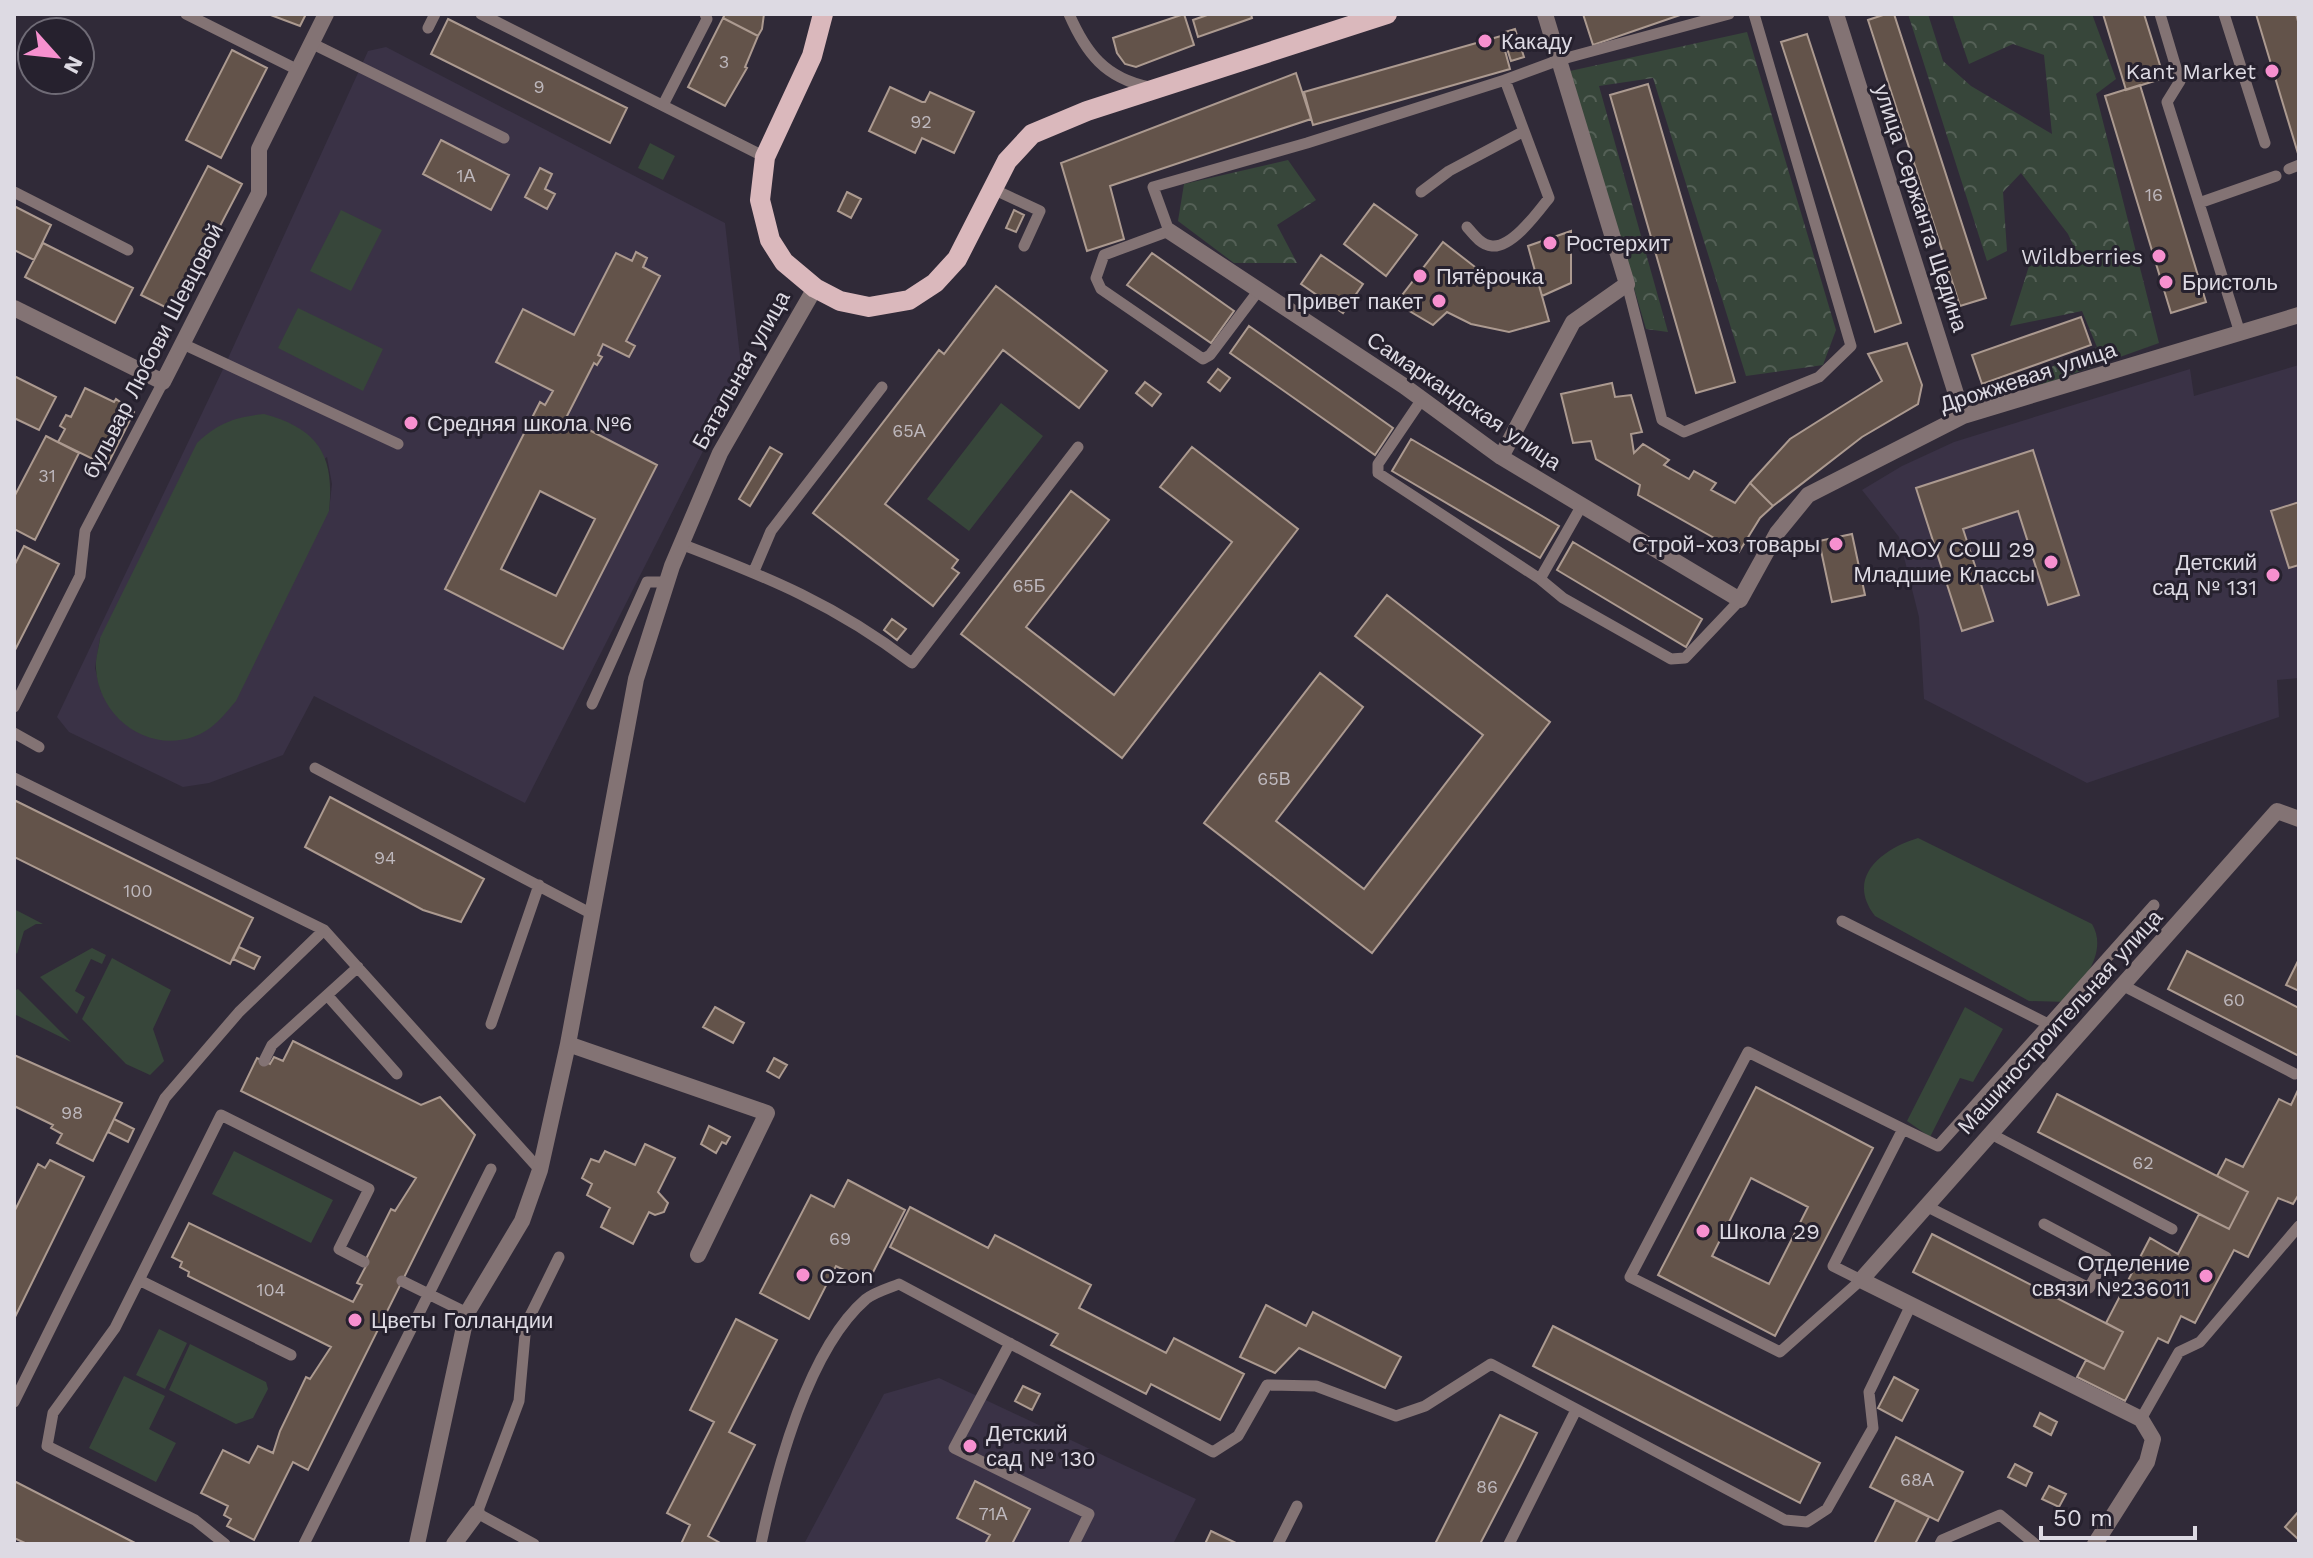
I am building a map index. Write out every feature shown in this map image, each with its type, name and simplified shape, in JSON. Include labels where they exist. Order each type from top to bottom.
[{"type":"main road","points":[[815,288],[784,262],[770,240],[760,200],[765,157],[812,56],[823,14]]},
{"type":"main road","name":"Батальная улица","points":[[815,288],[840,301],[869,307],[909,300],[935,283],[957,259],[1007,161],[1032,134],[1087,111],[1161,90],[1387,14]]},
{"type":"street","name":"бульвар Любови Шевцовой","points":[[163,382],[259,193],[259,149],[326,14]]},
{"type":"street","points":[[1501,457],[1573,322],[1627,284],[1545,14]]},
{"type":"street","name":"улица Сержанта Щедина","points":[[1836,14],[1963,416]]},
{"type":"street","name":"Самаркандская улица","points":[[1169,231],[1422,399],[1501,457],[1740,600]]},
{"type":"street","name":"Батальная улица","points":[[417,1544],[467,1313],[522,1221],[540,1170],[568,1044],[636,679],[681,544],[720,453],[815,288]]},
{"type":"street","points":[[14,308],[163,382]]},
{"type":"street","name":"Дрожжевая улица","points":[[1740,600],[1777,533],[1808,495],[1963,416],[2299,315]]},
{"type":"street","name":"Машиностроительная улица","points":[[1861,1280],[2277,811],[2299,819]]},
{"type":"street","points":[[568,1044],[767,1113],[698,1255]]},
{"type":"street","points":[[1861,1280],[2141,1419],[2153,1439],[2147,1462],[2095,1544]]},
{"type":"street","points":[[454,1544],[477,1513]]},
{"type":"lane","points":[[186,14],[298,70]]},
{"type":"lane","points":[[428,28],[435,14]]},
{"type":"lane","points":[[481,14],[765,157]]},
{"type":"lane","points":[[663,105],[707,19],[705,14]]},
{"type":"lane","points":[[1069,14],[1088,53],[1111,74],[1131,83],[1161,90]]},
{"type":"lane","points":[[1259,290],[1210,355],[1203,359],[1101,289],[1096,278],[1104,255],[1169,231],[1153,187],[1307,143],[1559,60],[1729,14]]},
{"type":"lane","points":[[1627,284],[1662,420],[1684,432],[1819,377],[1851,346],[1754,14]]},
{"type":"lane","points":[[2160,14],[2180,81],[2167,102],[2240,333]]},
{"type":"lane","points":[[2224,14],[2265,143]]},
{"type":"lane","points":[[311,43],[504,138]]},
{"type":"lane","points":[[1467,227],[1482,243],[1493,247],[1507,242],[1549,198],[1505,80]]},
{"type":"lane","points":[[1421,192],[1449,171],[1524,131]]},
{"type":"lane","points":[[2199,203],[2276,176]]},
{"type":"lane","points":[[993,189],[1040,211],[1024,246]]},
{"type":"lane","points":[[14,192],[128,250]]},
{"type":"lane","points":[[183,344],[398,444]]},
{"type":"lane","name":"бульвар Любови Шевцовой","points":[[14,707],[80,576],[85,531],[163,382]]},
{"type":"lane","points":[[754,571],[771,531],[882,387]]},
{"type":"lane","points":[[1422,399],[1378,464],[1378,473],[1540,579],[1563,598],[1671,659],[1685,658],[1740,600]]},
{"type":"lane","points":[[681,544],[754,571],[835,609],[912,663],[1078,447]]},
{"type":"lane","points":[[1540,579],[1582,505]]},
{"type":"lane","points":[[592,704],[647,582],[667,582]]},
{"type":"lane","points":[[14,733],[39,747]]},
{"type":"lane","points":[[315,768],[592,914]]},
{"type":"lane","points":[[14,778],[324,930],[540,1170]]},
{"type":"lane","points":[[491,1024],[539,885]]},
{"type":"lane","points":[[1903,1129],[1833,1266],[1861,1280],[1780,1352],[1630,1277],[1748,1052],[1938,1146],[2154,905]]},
{"type":"lane","points":[[1842,921],[2048,1024]]},
{"type":"lane","points":[[14,1402],[165,1098],[239,1012],[324,930]]},
{"type":"lane","points":[[264,1061],[272,1045],[358,967]]},
{"type":"lane","points":[[2122,985],[2295,1074]]},
{"type":"lane","points":[[327,995],[397,1074]]},
{"type":"lane","points":[[225,1544],[195,1520],[47,1446],[53,1413],[115,1328],[221,1115],[369,1189],[339,1249],[364,1262]]},
{"type":"lane","points":[[1991,1134],[2172,1229]]},
{"type":"lane","points":[[304,1544],[491,1169]]},
{"type":"lane","points":[[1926,1206],[2089,1288],[2106,1257],[2044,1224]]},
{"type":"lane","points":[[2141,1419],[2179,1352],[2200,1342],[2299,1226]]},
{"type":"lane","points":[[534,1544],[477,1513],[519,1401],[526,1324],[559,1257]]},
{"type":"lane","points":[[139,1280],[291,1355]]},
{"type":"lane","points":[[402,1281],[467,1313]]},
{"type":"lane","points":[[761,1544],[774,1479],[827,1343],[868,1298],[899,1284],[1213,1452],[1238,1436],[1267,1385],[1316,1386],[1396,1416],[1425,1406],[1491,1364],[1785,1520],[1807,1522],[1827,1509],[1873,1428],[1869,1392],[1911,1305]]},
{"type":"lane","points":[[1010,1343],[954,1448],[1089,1514],[1074,1544]]},
{"type":"lane","points":[[1509,1544],[1576,1410]]},
{"type":"lane","points":[[1278,1544],[1297,1506]]},
{"type":"lane","points":[[1940,1544],[1942,1540],[2000,1515],[2035,1544]]},
{"type":"shaded area","name":"Средняя школа №6","points":[[386,47],[725,223],[742,374],[525,803],[314,696],[283,755],[209,783],[183,787],[69,732],[57,717],[225,365],[368,51]],"holes":[[[636,252],[647,258],[643,267],[659,276],[626,341],[634,346],[629,357],[603,344],[598,365],[594,363],[566,418],[657,465],[562,649],[445,589],[540,403],[545,405],[553,391],[497,362],[574,335],[616,253],[632,261]],[[327,457],[332,484],[329,511],[101,692],[95,668],[100,638]]]},
{"type":"shaded area","points":[[2299,365],[2299,678],[2277,680],[2279,717],[2087,783],[1924,699],[1919,617],[1899,537],[1862,490],[1902,466],[1954,442],[2190,369],[2194,396]]},
{"type":"shaded area","name":"Детский сад № 130","points":[[939,1378],[1196,1499],[1173,1544],[804,1544],[884,1394]]},
{"type":"green space","points":[[1908,14],[1928,14],[1943,61],[1971,86],[2052,134],[2044,55],[2013,44],[1969,64],[1952,14],[2092,14],[2116,79],[2096,94],[2159,343],[2039,386],[2035,374],[2097,347],[2082,311],[2010,326],[2029,266],[2080,260],[2068,234],[2021,173],[2003,192],[2007,251],[1987,261]]},
{"type":"green space","points":[[1747,32],[1836,330],[1823,365],[1746,376],[1653,78],[1599,86],[1668,332],[1646,329],[1570,71]]},
{"type":"green space","points":[[650,143],[675,156],[663,180],[638,168]]},
{"type":"green space","points":[[1288,160],[1316,200],[1277,225],[1297,263],[1234,263],[1178,221],[1184,184]]},
{"type":"green space","points":[[341,210],[382,230],[351,291],[310,271]]},
{"type":"green space","points":[[298,308],[383,349],[363,391],[278,348]]},
{"type":"green space","points":[[1001,403],[1043,436],[969,531],[927,499]]},
{"type":"green space","points":[[264,414],[298,428],[319,448],[329,475],[329,511],[236,701],[212,727],[193,737],[175,741],[142,735],[116,715],[99,686],[96,669],[100,638],[197,443],[228,422]]},
{"type":"green space","points":[[1918,838],[2092,924],[2096,934],[2096,955],[2087,975],[2068,1002],[2029,1001],[1875,916],[1864,889],[1872,866],[1892,849]]},
{"type":"green space","points":[[14,909],[43,924],[36,924],[24,931],[17,954],[14,950]]},
{"type":"green space","points":[[92,948],[106,955],[102,964],[91,959],[75,991],[85,997],[77,1014],[40,977]]},
{"type":"green space","points":[[112,958],[171,990],[153,1029],[164,1061],[150,1075],[126,1064],[82,1019]]},
{"type":"green space","points":[[18,989],[71,1042],[14,1014],[14,991]]},
{"type":"green space","points":[[1965,1007],[2003,1029],[1973,1082],[1960,1078],[1930,1137],[1907,1121]]},
{"type":"green space","points":[[234,1151],[333,1200],[311,1243],[212,1194]]},
{"type":"green space","points":[[159,1329],[187,1343],[165,1389],[136,1375]]},
{"type":"green space","points":[[190,1344],[266,1382],[268,1389],[253,1418],[236,1424],[169,1390]]},
{"type":"green space","points":[[124,1376],[165,1396],[149,1429],[176,1443],[156,1482],[89,1448]]},
{"type":"building","points":[[268,14],[306,14],[300,26]]},
{"type":"building","points":[[725,14],[764,14],[762,29],[758,36],[723,18]]},
{"type":"building","points":[[1184,14],[1194,45],[1136,67],[1125,64],[1117,53],[1113,38]]},
{"type":"building","points":[[1210,14],[1251,14],[1252,18],[1198,37],[1193,20]]},
{"type":"building","points":[[1583,14],[1683,14],[1593,45]]},
{"type":"building","points":[[1894,14],[1986,298],[1960,306],[1868,20]]},
{"type":"building","points":[[2103,14],[2144,14],[2164,78],[2126,90]]},
{"type":"building","points":[[2256,14],[2296,14],[2299,25],[2299,157]]},
{"type":"building","points":[[723,18],[758,36],[747,68],[725,106],[688,87]]},
{"type":"building","points":[[448,19],[627,108],[610,143],[431,54]]},
{"type":"building","points":[[1515,29],[1524,57],[1511,61],[1502,33]]},
{"type":"building","points":[[1807,34],[1901,323],[1875,332],[1781,42]]},
{"type":"building","points":[[1501,36],[1510,69],[1313,125],[1304,92]]},
{"type":"building","points":[[232,50],[267,68],[221,158],[186,140]]},
{"type":"building","points":[[1296,73],[1311,119],[1110,186],[1124,239],[1087,251],[1061,163]]},
{"type":"building","points":[[1648,84],[1735,382],[1696,393],[1610,95]]},
{"type":"building","points":[[2140,85],[2206,302],[2171,313],[2105,96]]},
{"type":"building","points":[[890,87],[922,102],[930,92],[974,112],[954,153],[922,138],[915,153],[869,131]]},
{"type":"building","points":[[441,140],[509,175],[491,210],[423,174]]},
{"type":"building","points":[[208,166],[242,184],[175,312],[141,295]]},
{"type":"building","points":[[540,168],[552,174],[545,189],[555,194],[547,209],[525,197]]},
{"type":"building","points":[[847,192],[861,199],[851,218],[838,211]]},
{"type":"building","points":[[1374,204],[1417,235],[1386,276],[1344,244]]},
{"type":"building","points":[[14,206],[51,225],[34,260],[14,250]]},
{"type":"building","points":[[1014,210],[1024,215],[1016,232],[1006,228]]},
{"type":"building","points":[[1571,231],[1571,283],[1542,296],[1528,246]]},
{"type":"building","points":[[1443,242],[1475,267],[1496,276],[1514,280],[1537,278],[1549,321],[1509,332],[1471,324],[1447,312],[1433,325],[1396,303]]},
{"type":"building","points":[[43,243],[133,288],[115,323],[25,277]]},
{"type":"building","points":[[636,252],[647,258],[643,267],[660,276],[626,341],[635,346],[629,357],[603,344],[598,355],[602,357],[597,365],[594,363],[566,418],[657,465],[563,649],[445,589],[540,402],[545,405],[553,391],[496,362],[523,309],[574,335],[616,253],[632,261]],"holes":[[[540,491],[595,519],[556,596],[501,569]]]},
{"type":"building","points":[[1152,253],[1234,311],[1211,343],[1127,285]]},
{"type":"building","points":[[1321,255],[1363,284],[1343,313],[1301,284]]},
{"type":"building","points":[[996,286],[1107,371],[1079,408],[1003,350],[885,504],[958,560],[952,568],[959,573],[933,606],[813,513],[939,350],[944,354]]},
{"type":"building","points":[[2081,317],[2091,345],[1982,384],[1972,355]]},
{"type":"building","points":[[1249,326],[1393,428],[1375,455],[1230,353]]},
{"type":"building","points":[[1907,343],[1922,385],[1918,404],[1862,437],[1773,506],[1750,483],[1790,439],[1882,381],[1868,354]]},
{"type":"building","points":[[1218,369],[1230,378],[1220,391],[1208,382]]},
{"type":"building","points":[[14,376],[56,397],[39,430],[14,418]]},
{"type":"building","points":[[1145,382],[1161,394],[1152,406],[1136,393]]},
{"type":"building","points":[[1612,383],[1615,397],[1631,395],[1642,432],[1631,434],[1634,453],[1643,444],[1669,460],[1664,465],[1689,479],[1694,471],[1716,483],[1711,490],[1735,503],[1750,483],[1773,506],[1760,518],[1739,552],[1638,495],[1640,485],[1596,459],[1591,441],[1573,443],[1561,394]]},
{"type":"building","points":[[85,388],[114,402],[116,399],[134,412],[107,466],[58,442],[65,429],[60,426],[66,415],[71,417]]},
{"type":"building","points":[[46,436],[79,453],[35,540],[14,529],[14,497]]},
{"type":"building","points":[[1411,439],[1559,526],[1540,558],[1392,471]]},
{"type":"building","points":[[770,447],[782,454],[750,506],[739,499]]},
{"type":"building","points":[[1192,447],[1298,529],[1122,758],[961,634],[1071,491],[1109,520],[1026,627],[1114,695],[1232,542],[1160,487]]},
{"type":"building","name":"МАОУ СОШ 29 Младшие Классы","points":[[2033,450],[2079,595],[2048,605],[2018,511],[1963,529],[1993,621],[1962,631],[1916,488]]},
{"type":"building","points":[[2299,502],[2299,565],[2289,568],[2271,511]]},
{"type":"building","points":[[1852,534],[1865,595],[1832,602],[1819,541]]},
{"type":"building","points":[[1573,542],[1702,619],[1686,647],[1557,570]]},
{"type":"building","points":[[24,546],[59,564],[14,652],[14,566]]},
{"type":"building","points":[[1387,595],[1550,722],[1372,953],[1204,823],[1320,673],[1363,707],[1276,821],[1364,889],[1483,735],[1355,636]]},
{"type":"building","points":[[892,619],[906,629],[897,640],[884,630]]},
{"type":"building","points":[[330,797],[484,879],[461,922],[423,910],[305,847]]},
{"type":"building","points":[[14,800],[253,918],[230,964],[14,857]]},
{"type":"building","points":[[239,947],[260,957],[254,969],[233,959]]},
{"type":"building","points":[[2187,951],[2299,1008],[2299,1056],[2168,989]]},
{"type":"building","points":[[2299,959],[2299,991],[2286,985]]},
{"type":"building","points":[[715,1007],[744,1023],[733,1043],[703,1027]]},
{"type":"building","points":[[293,1041],[421,1105],[440,1097],[475,1135],[308,1470],[293,1462],[254,1540],[227,1526],[231,1519],[224,1515],[228,1506],[201,1493],[223,1450],[249,1463],[258,1446],[273,1453],[306,1377],[310,1379],[331,1347],[188,1276],[189,1272],[180,1267],[182,1262],[172,1257],[189,1223],[353,1302],[362,1285],[357,1283],[367,1264],[364,1263],[391,1209],[395,1211],[416,1178],[241,1091],[257,1058],[270,1064],[274,1057],[283,1061]]},
{"type":"building","points":[[14,1055],[122,1103],[93,1161],[57,1143],[62,1134],[51,1128],[53,1125],[14,1106]]},
{"type":"building","points":[[774,1058],[787,1065],[779,1078],[767,1071]]},
{"type":"building","name":"Школа 29","points":[[1756,1087],[1873,1148],[1775,1336],[1658,1275]],"holes":[[[1751,1178],[1808,1207],[1769,1284],[1712,1256]]]},
{"type":"building","points":[[2299,1088],[2299,1194],[2293,1204],[2278,1198],[2248,1257],[2234,1250],[2195,1323],[2181,1316],[2168,1343],[2158,1338],[2125,1401],[2077,1377],[2086,1360],[2104,1369],[2123,1332],[2106,1323],[2150,1238],[2178,1254],[2199,1214],[2229,1229],[2248,1192],[2217,1176],[2226,1159],[2243,1167],[2279,1099],[2291,1105]]},
{"type":"building","points":[[2057,1094],[2248,1192],[2229,1229],[2038,1132]]},
{"type":"building","points":[[114,1119],[134,1129],[128,1142],[108,1132]]},
{"type":"building","points":[[709,1126],[730,1137],[726,1144],[722,1142],[716,1153],[701,1144]]},
{"type":"building","points":[[645,1144],[675,1158],[658,1192],[668,1203],[664,1212],[655,1215],[649,1212],[633,1244],[601,1227],[610,1208],[587,1195],[592,1184],[582,1178],[591,1159],[599,1162],[605,1151],[635,1165]]},
{"type":"building","points":[[50,1160],[84,1177],[14,1319],[14,1212],[38,1164],[45,1168]]},
{"type":"building","points":[[848,1180],[905,1210],[868,1282],[836,1266],[809,1319],[760,1293],[811,1195],[834,1207]]},
{"type":"building","points":[[910,1207],[988,1248],[995,1235],[1091,1285],[1079,1308],[1166,1353],[1174,1338],[1244,1374],[1220,1420],[1151,1384],[1146,1394],[1051,1345],[1058,1334],[890,1247]]},
{"type":"building","points":[[1932,1234],[2123,1332],[2104,1369],[1913,1272]]},
{"type":"building","points":[[1266,1305],[1306,1326],[1313,1312],[1401,1357],[1385,1388],[1299,1348],[1275,1373],[1240,1357]]},
{"type":"building","points":[[736,1319],[777,1340],[729,1432],[755,1445],[708,1536],[722,1544],[681,1544],[690,1525],[667,1513],[714,1422],[690,1410]]},
{"type":"building","points":[[1553,1326],[1820,1463],[1800,1503],[1533,1366]]},
{"type":"building","points":[[1894,1377],[1918,1390],[1902,1421],[1878,1408]]},
{"type":"building","points":[[1023,1386],[1040,1394],[1032,1410],[1015,1401]]},
{"type":"building","points":[[2040,1413],[2057,1422],[2051,1435],[2034,1426]]},
{"type":"building","points":[[1500,1415],[1537,1433],[1521,1465],[1480,1544],[1435,1544]]},
{"type":"building","points":[[1896,1437],[1963,1472],[1938,1521],[1870,1487]]},
{"type":"building","points":[[2015,1464],[2032,1473],[2026,1486],[2008,1477]]},
{"type":"building","points":[[14,1481],[137,1544],[27,1544],[14,1538]]},
{"type":"building","points":[[975,1481],[1030,1509],[1012,1544],[985,1544],[990,1535],[957,1518]]},
{"type":"building","points":[[2049,1486],[2066,1494],[2059,1507],[2042,1499]]},
{"type":"building","points":[[1896,1500],[1929,1517],[1915,1544],[1874,1544]]},
{"type":"building","points":[[2299,1511],[2299,1540],[2285,1527]]},
{"type":"building","points":[[1211,1531],[1238,1544],[1205,1544]]},
{"type":"place","name":"Какаду","points":[[1485,41]]},
{"type":"place","name":"Kant Market","points":[[2272,71]]},
{"type":"place","name":"Ростерхит","points":[[1550,243]]},
{"type":"place","name":"Wildberries","points":[[2159,256]]},
{"type":"place","name":"Пятёрочка","points":[[1420,276]]},
{"type":"place","name":"Бристоль","points":[[2166,282]]},
{"type":"place","name":"Привет пакет","points":[[1439,301]]},
{"type":"place","name":"Средняя школа №6","points":[[411,423]]},
{"type":"place","name":"Строй-хоз товары","points":[[1836,544]]},
{"type":"place","name":"МАОУ СОШ 29 Младшие Классы","points":[[2051,562]]},
{"type":"place","name":"Детский сад № 131","points":[[2273,575]]},
{"type":"place","name":"Школа 29","points":[[1703,1231]]},
{"type":"place","name":"Ozon","points":[[803,1275]]},
{"type":"place","name":"Отделение связи №236011","points":[[2206,1276]]},
{"type":"place","name":"Цветы Голландии","points":[[355,1320]]},
{"type":"place","name":"Детский сад № 130","points":[[970,1446]]}]
